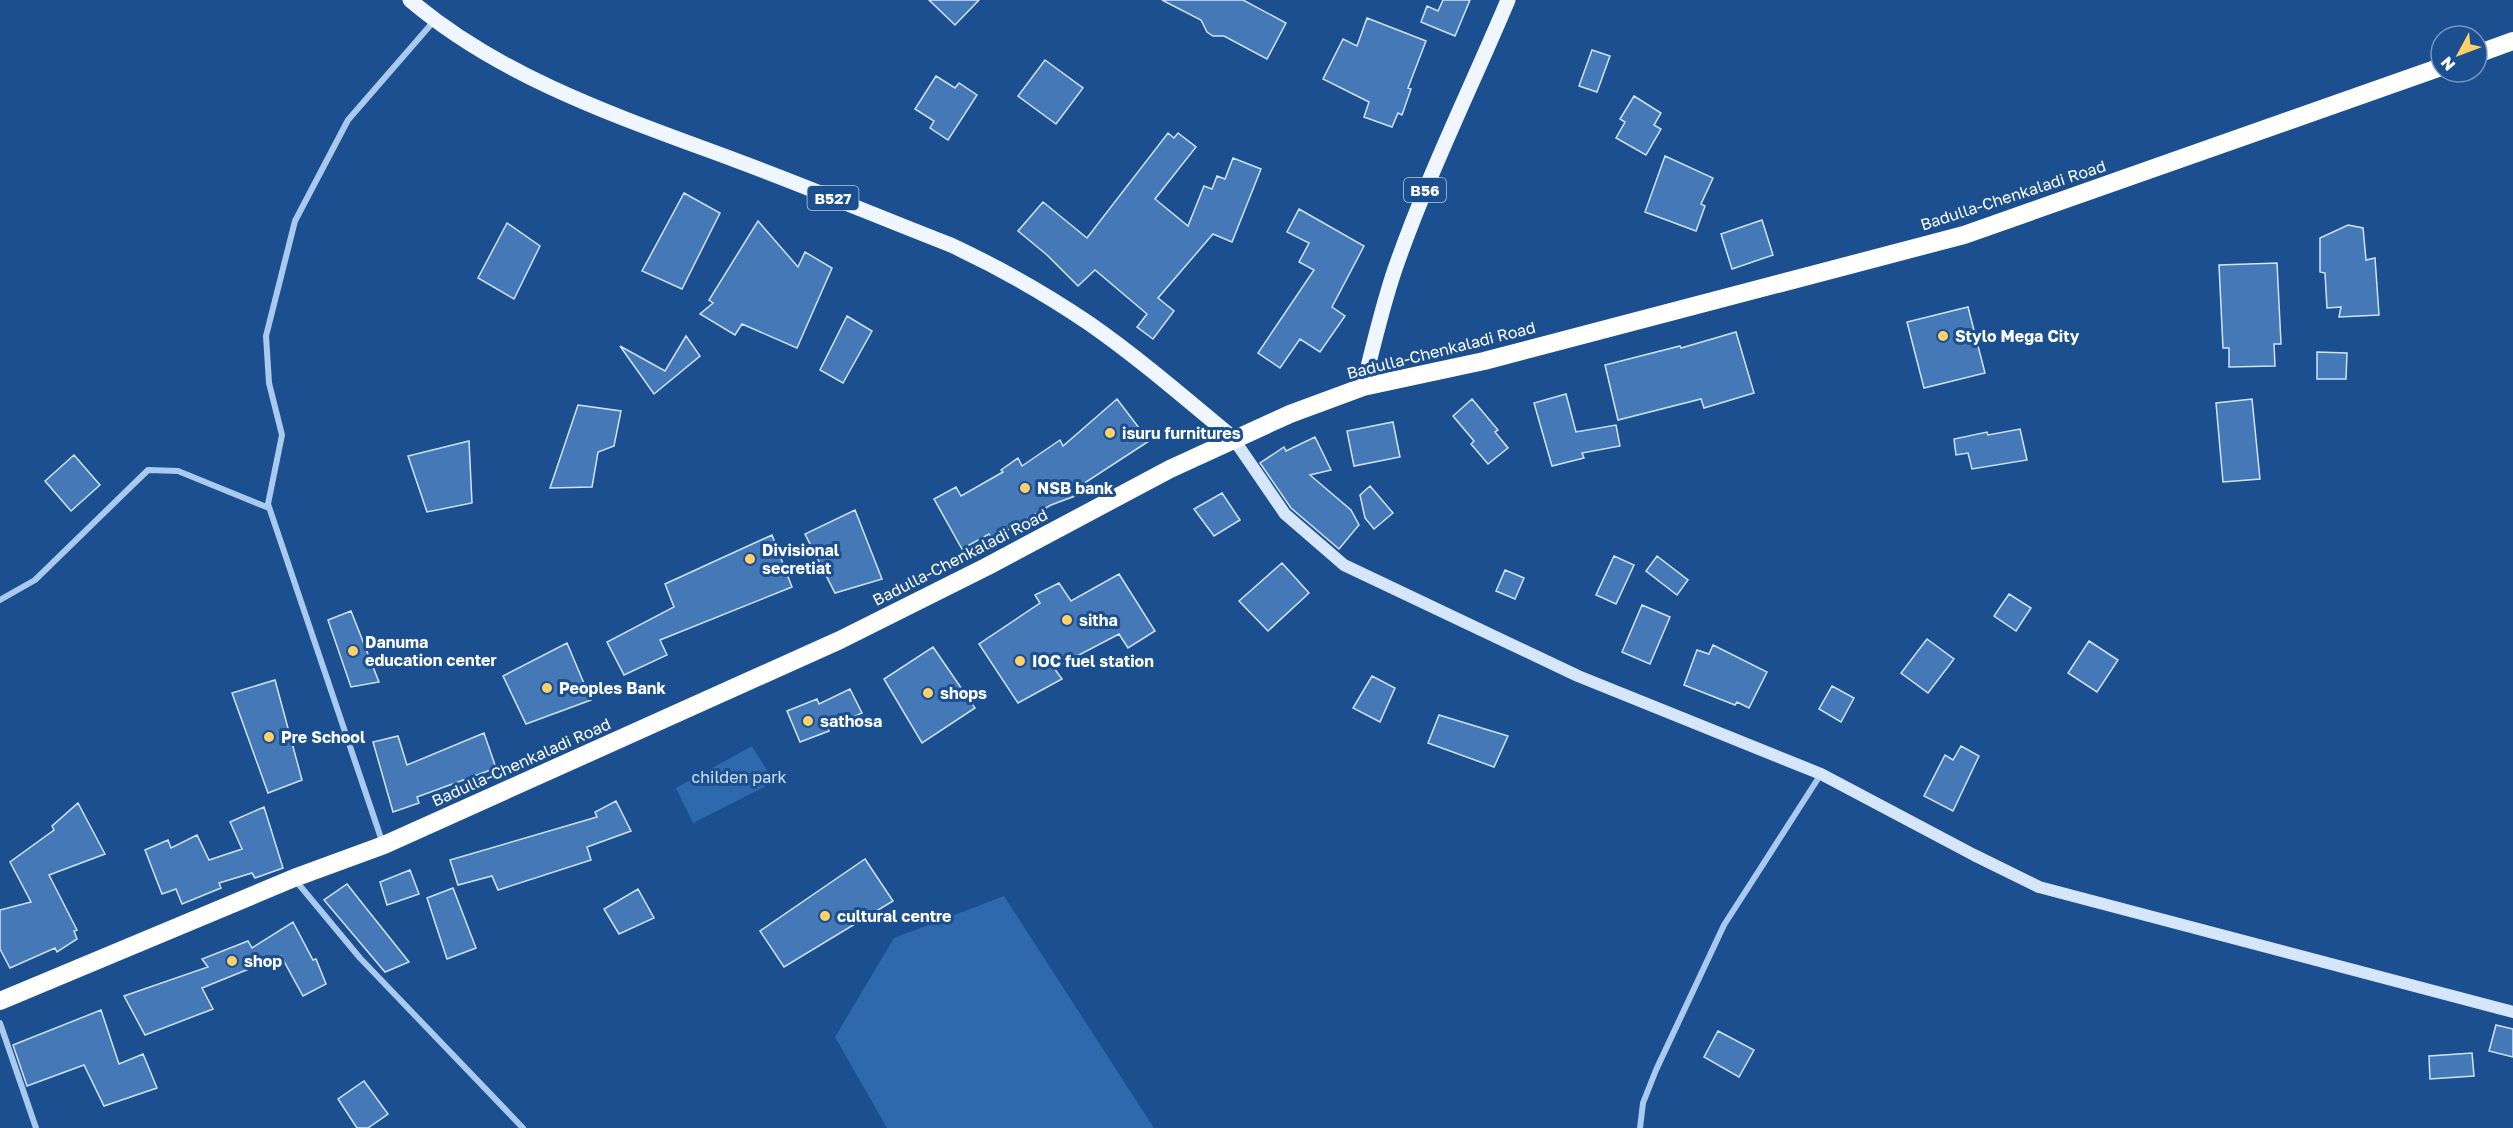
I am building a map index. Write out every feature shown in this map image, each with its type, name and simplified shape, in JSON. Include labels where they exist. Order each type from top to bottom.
[{"type":"highway","points":[[2489,50],[2513,41]]},
{"type":"highway","name":"Badulla-Chenkaladi Road","points":[[0,1000],[294,878],[384,845],[840,640],[986,567],[1170,469],[1233,438],[1290,414],[1363,387],[1484,361],[1964,236],[2429,71]]},
{"type":"main road","name":"B527","points":[[410,0],[434,21],[495,59],[558,91],[951,245],[999,268],[1091,325],[1145,365],[1233,438]]},
{"type":"main road","name":"B56","points":[[1363,387],[1395,267],[1434,166],[1508,0]]},
{"type":"street","points":[[384,845],[268,504],[282,435],[268,383],[266,336],[295,221],[348,120],[434,21]]},
{"type":"street","points":[[1233,438],[1285,514],[1344,565],[1578,676],[1821,774],[1974,855],[2039,886],[2513,1012]]},
{"type":"street","points":[[0,600],[35,580],[148,470],[178,471],[269,508]]},
{"type":"street","points":[[1640,1128],[1643,1103],[1656,1070],[1724,926],[1821,774]]},
{"type":"street","points":[[294,878],[360,958],[523,1128]]},
{"type":"street","points":[[0,1023],[36,1128]]},
{"type":"green space","name":"childen park","points":[[752,746],[774,782],[693,823],[676,788]]},
{"type":"green space","points":[[1004,896],[1154,1128],[887,1128],[835,1037],[894,938]]},
{"type":"building","points":[[929,0],[979,0],[955,25]]},
{"type":"building","points":[[1162,0],[1243,0],[1286,23],[1267,59],[1224,36],[1213,36],[1207,32],[1201,20]]},
{"type":"building","points":[[1443,0],[1470,0],[1455,36],[1421,22],[1427,6],[1438,11]]},
{"type":"building","points":[[1367,18],[1426,41],[1408,88],[1411,89],[1402,115],[1398,113],[1392,127],[1364,117],[1369,102],[1323,79],[1343,39],[1357,46]]},
{"type":"building","points":[[1592,50],[1610,56],[1597,92],[1579,86]]},
{"type":"building","points":[[1045,60],[1083,88],[1056,124],[1018,96]]},
{"type":"building","points":[[936,76],[955,88],[959,83],[977,95],[948,140],[930,128],[934,121],[915,109]]},
{"type":"building","points":[[1634,96],[1661,113],[1654,125],[1661,129],[1646,155],[1616,138],[1625,122],[1620,119]]},
{"type":"building","points":[[1168,133],[1174,138],[1178,133],[1196,147],[1155,199],[1188,226],[1204,186],[1212,189],[1217,176],[1225,179],[1233,158],[1261,169],[1232,242],[1213,234],[1158,298],[1174,311],[1153,339],[1137,327],[1147,314],[1095,270],[1078,286],[1047,255],[1018,231],[1043,202],[1087,238]]},
{"type":"building","points":[[1665,156],[1713,178],[1701,204],[1705,206],[1696,231],[1645,212]]},
{"type":"building","points":[[684,193],[720,213],[682,289],[642,271]]},
{"type":"building","points":[[1299,209],[1364,246],[1332,307],[1345,316],[1320,352],[1300,339],[1280,368],[1258,353],[1314,270],[1299,262],[1309,243],[1287,232]]},
{"type":"building","points":[[1762,220],[1773,255],[1732,269],[1721,234]]},
{"type":"building","points":[[758,221],[798,267],[805,252],[832,268],[797,348],[742,324],[735,335],[700,314],[713,303],[709,300]]},
{"type":"building","points":[[507,223],[540,246],[514,299],[478,278]]},
{"type":"building","points":[[2348,225],[2363,228],[2366,260],[2375,258],[2379,315],[2339,317],[2341,307],[2327,308],[2325,273],[2320,272],[2320,238]]},
{"type":"building","points":[[2277,263],[2281,344],[2274,344],[2275,366],[2229,367],[2229,348],[2223,348],[2219,265]]},
{"type":"building","points":[[1968,307],[1985,373],[1924,388],[1907,322]]},
{"type":"building","points":[[847,316],[872,331],[843,383],[820,370]]},
{"type":"building","points":[[1736,332],[1754,393],[1704,408],[1701,399],[1618,420],[1605,365],[1680,346],[1681,348]]},
{"type":"building","points":[[686,336],[700,356],[654,394],[620,346],[665,371]]},
{"type":"building","points":[[2317,352],[2347,353],[2346,379],[2317,379]]},
{"type":"building","points":[[1566,394],[1576,432],[1616,425],[1620,446],[1582,453],[1584,458],[1552,466],[1534,403]]},
{"type":"building","points":[[1117,399],[1149,441],[1086,482],[1091,490],[1051,505],[992,539],[989,534],[962,549],[934,499],[956,487],[961,496],[1003,472],[1001,470],[1018,458],[1022,466],[1060,440],[1063,446]]},
{"type":"building","points":[[1472,399],[1498,430],[1495,432],[1508,448],[1488,464],[1471,444],[1474,441],[1453,416]]},
{"type":"building","points":[[2252,399],[2260,479],[2223,482],[2216,403]]},
{"type":"building","points":[[578,405],[621,411],[614,446],[598,452],[592,487],[550,488]]},
{"type":"building","points":[[1393,422],[1400,457],[1354,466],[1347,431]]},
{"type":"building","points":[[2020,429],[2027,460],[1972,469],[1968,453],[1956,455],[1954,439],[1987,432],[1988,435]]},
{"type":"building","points":[[1315,437],[1331,470],[1310,475],[1351,510],[1359,525],[1339,549],[1291,508],[1260,463],[1284,447],[1286,451]]},
{"type":"building","points":[[469,441],[472,503],[427,512],[408,456]]},
{"type":"building","points":[[74,455],[100,485],[71,511],[45,481]]},
{"type":"building","points":[[1370,486],[1393,513],[1374,529],[1365,518],[1360,495]]},
{"type":"building","points":[[1222,493],[1240,520],[1214,536],[1194,509]]},
{"type":"building","points":[[855,510],[882,579],[835,593],[805,534]]},
{"type":"building","name":"Divisional secretiat","points":[[772,535],[792,587],[660,640],[667,655],[624,675],[607,642],[674,607],[665,584]]},
{"type":"building","points":[[1614,556],[1634,565],[1616,604],[1596,595]]},
{"type":"building","points":[[1657,556],[1688,580],[1677,595],[1646,571]]},
{"type":"building","points":[[1282,563],[1309,593],[1268,631],[1239,601]]},
{"type":"building","points":[[1505,570],[1524,578],[1515,599],[1496,591]]},
{"type":"building","points":[[1119,574],[1155,631],[1128,648],[1119,634],[1054,668],[1062,679],[1018,703],[979,644],[1040,603],[1035,595],[1059,583],[1071,601]]},
{"type":"building","points":[[2009,594],[2031,608],[2016,631],[1994,616]]},
{"type":"building","points":[[1642,605],[1670,617],[1650,664],[1622,652]]},
{"type":"building","name":"Danuma education center","points":[[351,611],[379,682],[351,687],[328,620]]},
{"type":"building","points":[[1927,639],[1954,659],[1928,693],[1901,673]]},
{"type":"building","points":[[2089,641],[2118,660],[2097,692],[2068,673]]},
{"type":"building","name":"Peoples Bank","points":[[567,643],[591,700],[526,724],[503,676]]},
{"type":"building","points":[[1713,645],[1767,672],[1749,708],[1737,702],[1735,705],[1684,685],[1697,650],[1709,654]]},
{"type":"building","name":"shops","points":[[933,647],[975,708],[922,743],[884,679]]},
{"type":"building","points":[[1372,676],[1395,688],[1380,722],[1353,708]]},
{"type":"building","name":"Pre School","points":[[275,680],[302,780],[268,793],[232,693]]},
{"type":"building","points":[[1832,686],[1854,698],[1841,722],[1819,709]]},
{"type":"building","points":[[850,689],[862,713],[828,729],[829,731],[800,742],[787,711],[817,699],[819,704]]},
{"type":"building","points":[[1439,715],[1508,736],[1494,767],[1428,743]]},
{"type":"building","points":[[484,733],[496,768],[417,797],[419,803],[393,812],[373,742],[398,736],[407,765]]},
{"type":"building","points":[[1961,746],[1979,756],[1953,811],[1924,796],[1945,755],[1953,760]]},
{"type":"building","points":[[616,801],[631,831],[587,847],[591,860],[498,890],[492,876],[458,885],[450,860],[597,817],[595,812]]},
{"type":"building","points":[[78,803],[105,854],[49,875],[77,930],[74,931],[77,939],[57,952],[55,948],[10,968],[0,949],[0,910],[31,902],[10,862],[54,830],[52,826]]},
{"type":"building","points":[[264,807],[283,868],[255,878],[252,873],[219,883],[221,888],[182,904],[176,889],[162,894],[145,850],[168,840],[171,848],[197,835],[209,860],[242,849],[230,822]]},
{"type":"building","name":"cultural centre","points":[[865,859],[893,901],[784,967],[760,931]]},
{"type":"building","points":[[410,870],[419,894],[387,905],[380,882]]},
{"type":"building","points":[[347,884],[409,962],[385,972],[324,900]]},
{"type":"building","points":[[453,888],[476,948],[447,959],[427,898]]},
{"type":"building","points":[[638,889],[654,918],[619,934],[604,909]]},
{"type":"building","points":[[293,922],[313,960],[316,959],[326,984],[303,996],[281,956],[202,988],[213,1009],[145,1035],[124,996],[208,967],[202,959],[248,941],[252,948]]},
{"type":"building","points":[[101,1010],[119,1064],[143,1054],[157,1088],[104,1106],[84,1065],[27,1086],[13,1045]]},
{"type":"building","points":[[2496,1025],[2513,1029],[2513,1057],[2489,1051]]},
{"type":"building","points":[[1718,1031],[1754,1050],[1739,1077],[1704,1057]]},
{"type":"building","points":[[2472,1053],[2474,1076],[2430,1079],[2429,1056]]},
{"type":"building","points":[[364,1081],[388,1114],[368,1128],[357,1128],[338,1099]]},
{"type":"place","name":"Stylo Mega City","points":[[1943,336]]},
{"type":"place","name":"isuru furnitures","points":[[1110,433]]},
{"type":"place","name":"NSB bank","points":[[1025,488]]},
{"type":"place","name":"Divisional secretiat","points":[[750,559]]},
{"type":"place","name":"sitha","points":[[1067,620]]},
{"type":"place","name":"Danuma education center","points":[[353,651]]},
{"type":"place","name":"IOC fuel station","points":[[1020,661]]},
{"type":"place","name":"Peoples Bank","points":[[547,688]]},
{"type":"place","name":"shops","points":[[928,693]]},
{"type":"place","name":"sathosa","points":[[808,721]]},
{"type":"place","name":"Pre School","points":[[269,737]]},
{"type":"place","name":"cultural centre","points":[[825,916]]},
{"type":"place","name":"shop","points":[[232,961]]}]
